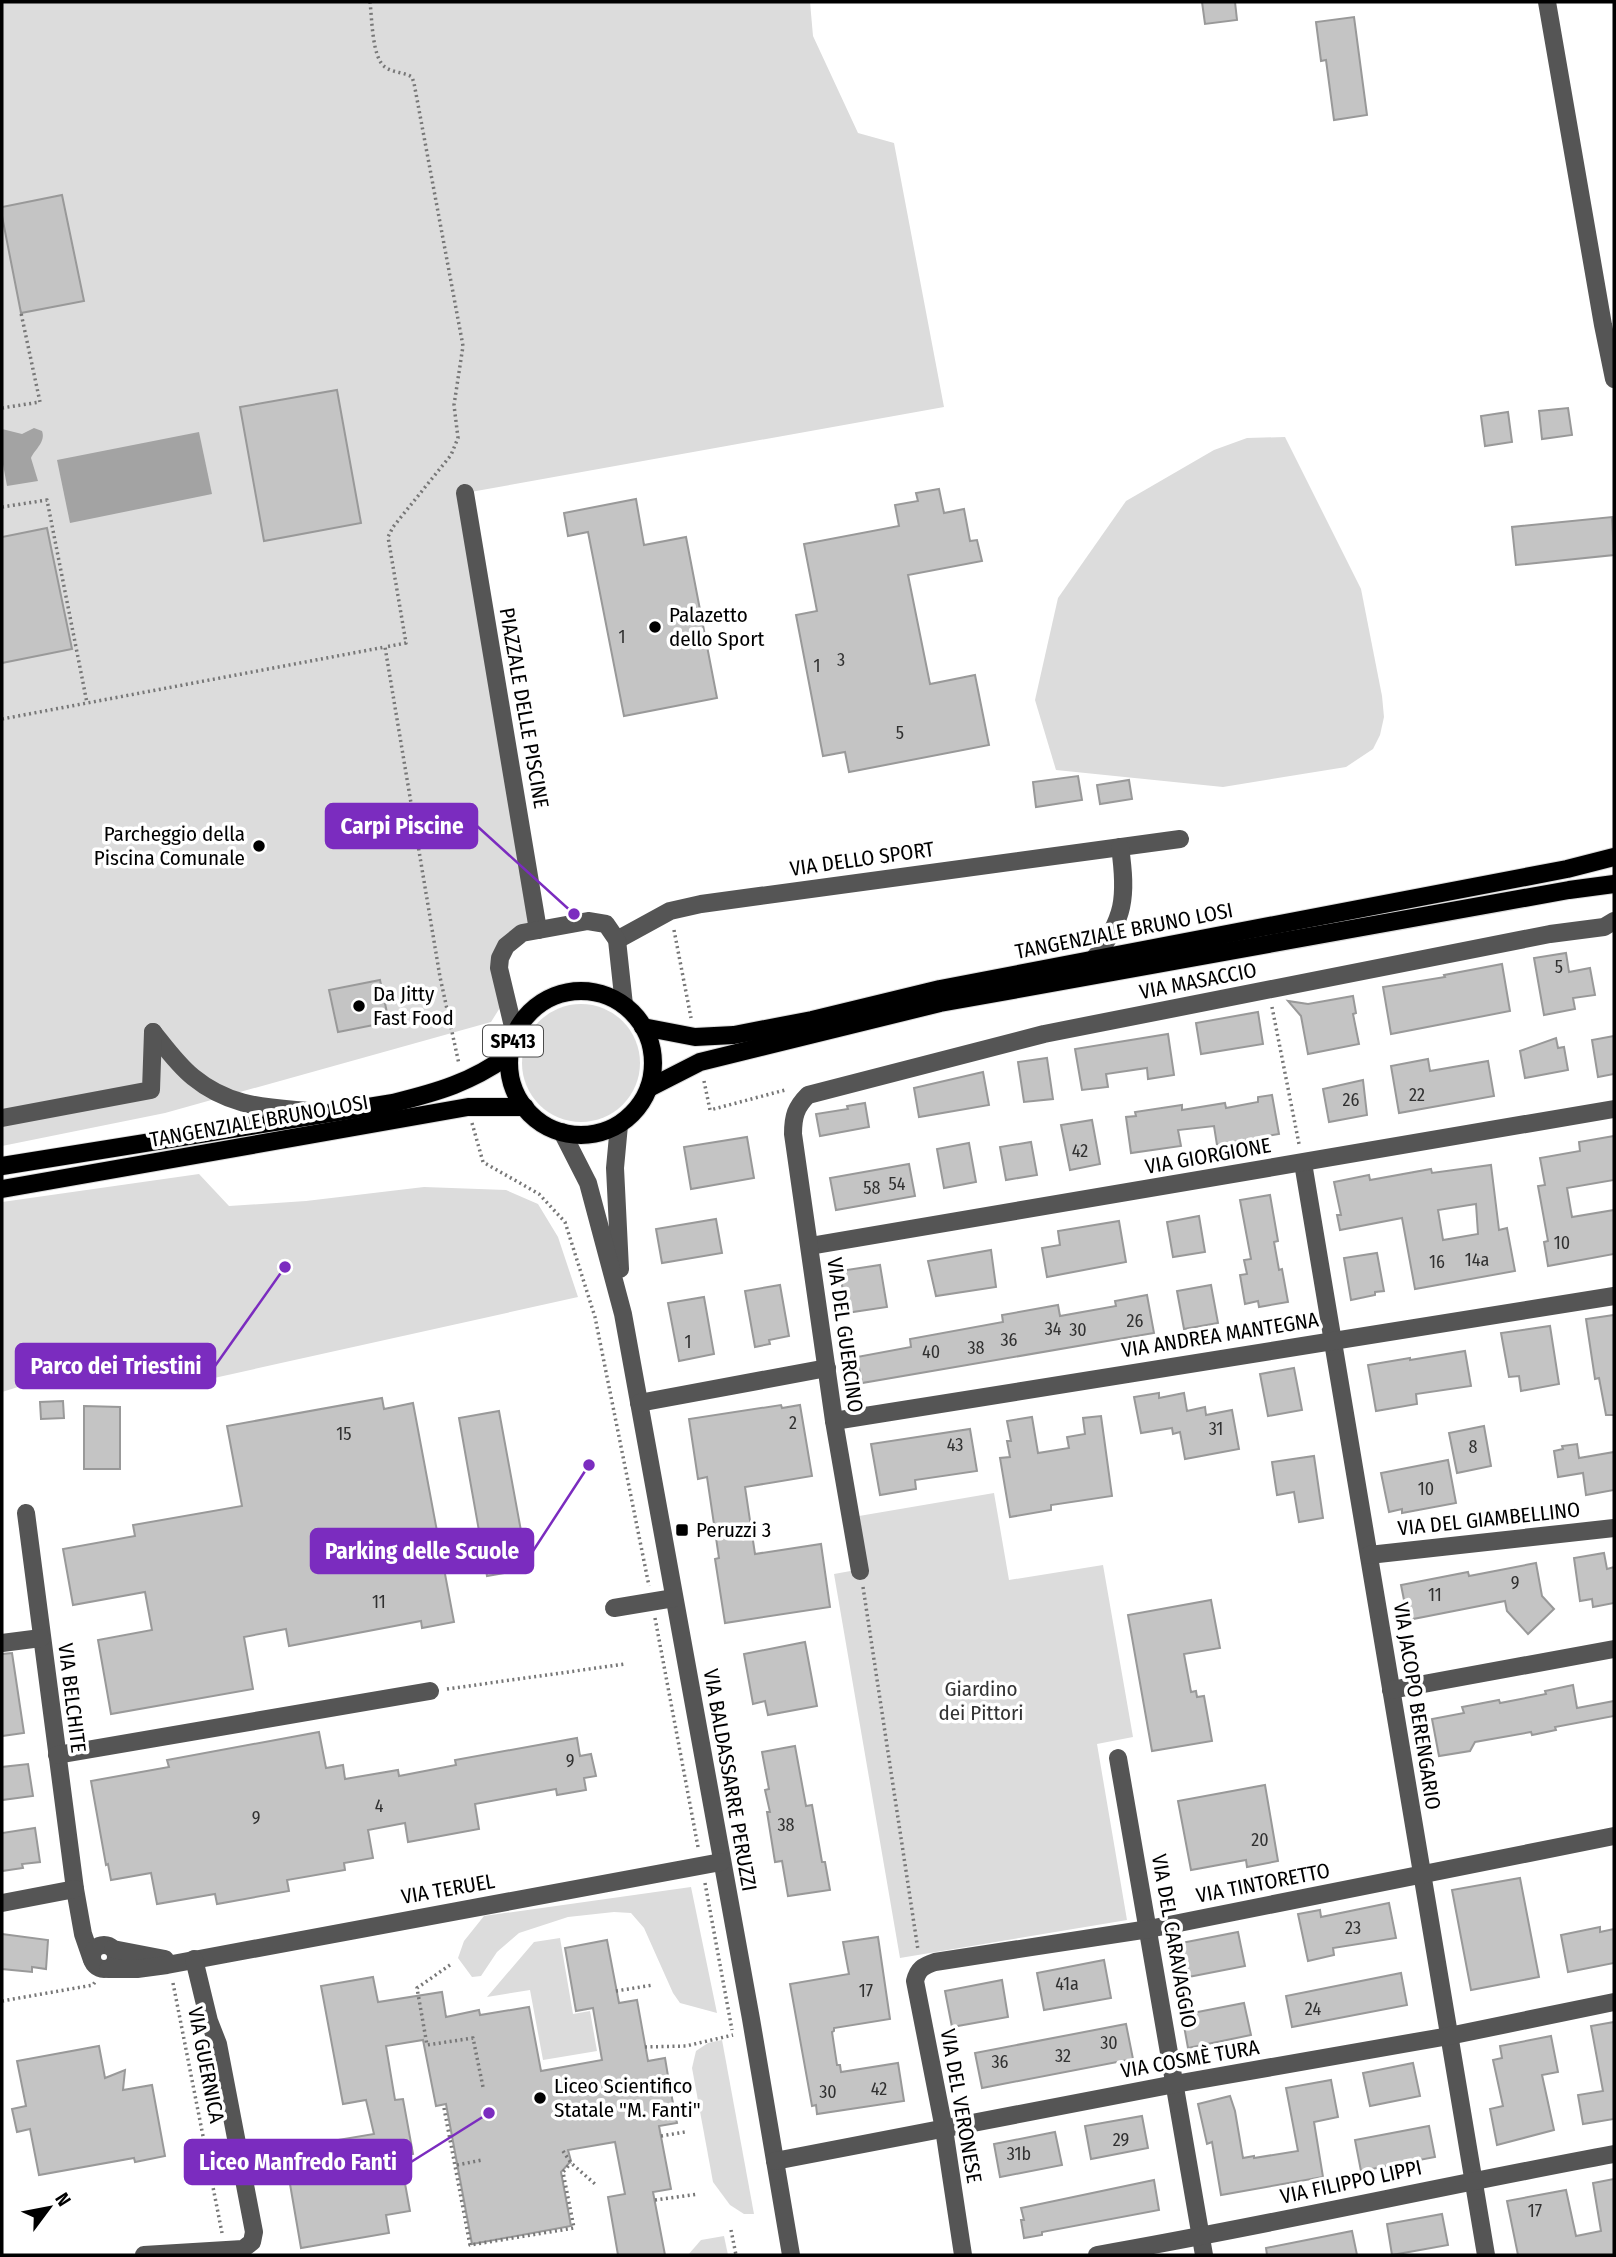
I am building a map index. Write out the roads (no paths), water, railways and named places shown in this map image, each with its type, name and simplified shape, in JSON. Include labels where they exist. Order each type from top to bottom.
[{"type":"main road","name":"TANGENZIALE BRUNO LOSI","points":[[643,1027],[695,1037],[734,1035],[812,1020],[940,989],[1567,869],[1614,857]]},
{"type":"main road","name":"TANGENZIALE BRUNO LOSI","points":[[649,1088],[700,1062],[940,1003],[1614,884]]},
{"type":"main road","name":"SP413","points":[[583,990],[604,995],[624,1005],[643,1027],[650,1041],[654,1063],[649,1088],[636,1110],[619,1125],[598,1133],[575,1135],[553,1129],[529,1113],[517,1096],[510,1076],[509,1055],[514,1035],[524,1018],[541,1003],[561,993],[583,990]]},
{"type":"main road","name":"TANGENZIALE BRUNO LOSI","points":[[2,1166],[393,1103],[438,1092],[486,1072],[509,1055]]},
{"type":"main road","name":"TANGENZIALE BRUNO LOSI","points":[[2,1189],[468,1107],[525,1107]]},
{"type":"street","points":[[1547,2],[1614,379]]},
{"type":"street","name":"PIAZZALE DELLE PISCINE","points":[[465,493],[538,930]]},
{"type":"street","name":"VIA DELLO SPORT","points":[[617,940],[670,911],[701,904],[1180,839]]},
{"type":"street","points":[[1093,960],[1108,941],[1117,923],[1123,901],[1124,877],[1120,847]]},
{"type":"street","points":[[514,1035],[499,968],[506,946],[523,933],[588,920],[606,925],[617,940],[624,1005]]},
{"type":"street","name":"VIA MASACCIO","points":[[797,1106],[808,1095],[837,1085],[1044,1034],[1550,934],[1604,927],[1614,922]]},
{"type":"street","points":[[2,1118],[151,1090],[153,1032],[191,1076],[224,1098],[244,1104],[330,1113]]},
{"type":"street","name":"VIA DEL GUERCINO","points":[[797,1106],[793,1119],[793,1134],[834,1421],[860,1572]]},
{"type":"street","name":"VIA GIORGIONE","points":[[810,1246],[1614,1109]]},
{"type":"street","name":"VIA BALDASSARRE PERUZZI","points":[[619,1125],[615,1168],[623,1314]]},
{"type":"street","name":"VIA BALDASSARRE PERUZZI","points":[[562,1132],[588,1183],[623,1314],[751,2019],[791,2255]]},
{"type":"street","name":"VIA JACOPO BERENGARIO","points":[[1303,1163],[1486,2255]]},
{"type":"street","name":"VIA ANDREA MANTEGNA","points":[[834,1421],[1614,1296]]},
{"type":"street","points":[[639,1403],[827,1368]]},
{"type":"street","name":"VIA BELCHITE","points":[[26,1513],[75,1889]]},
{"type":"street","name":"VIA DEL GIAMBELLINO","points":[[1368,1555],[1614,1528]]},
{"type":"street","points":[[614,1608],[674,1598]]},
{"type":"street","points":[[2,1643],[41,1638]]},
{"type":"street","points":[[1391,1690],[1614,1649]]},
{"type":"street","points":[[57,1755],[430,1691]]},
{"type":"street","name":"VIA DEL CARAVAGGIO","points":[[1118,1758],[1204,2255]]},
{"type":"street","name":"VIA TINTORETTO","points":[[921,1967],[935,1962],[1149,1929],[1614,1836]]},
{"type":"street","name":"VIA TERUEL","points":[[100,1964],[137,1969],[181,1962],[721,1861]]},
{"type":"street","points":[[2,1903],[75,1889]]},
{"type":"street","points":[[75,1889],[91,1928],[116,1959],[100,1964],[83,1934],[75,1889]]},
{"type":"street","points":[[108,1947],[181,1962],[218,2044],[254,2232],[252,2242],[243,2249],[144,2255]]},
{"type":"street","name":"VIA DEL VERONESE","points":[[921,1967],[915,1981],[944,2129],[963,2255]]},
{"type":"street","name":"VIA COSMÈ TURA","points":[[775,2161],[1175,2084],[1449,2036],[1614,2002]]},
{"type":"street","name":"VIA FILIPPO LIPPI","points":[[1097,2255],[1201,2237],[1473,2180],[1614,2154]]},
{"type":"place","name":"Palazetto dello Sport","points":[[655,627]]},
{"type":"place","name":"Parcheggio della Piscina Comunale","points":[[259,846]]},
{"type":"place","name":"Carpi Piscine","points":[[574,914]]},
{"type":"place","name":"Da Jitty Fast Food","points":[[359,1006]]},
{"type":"place","name":"Parco dei Triestini","points":[[285,1267]]},
{"type":"place","name":"Parking delle Scuole","points":[[589,1465]]},
{"type":"place","name":"Peruzzi 3","points":[[682,1530]]},
{"type":"place","name":"Liceo Scientifico Statale \"M. Fanti\"","points":[[540,2098]]},
{"type":"place","name":"Liceo Manfredo Fanti","points":[[489,2113]]},
{"type":"park label","name":"Giardino dei Pittori","points":[[981,1701]]}]
